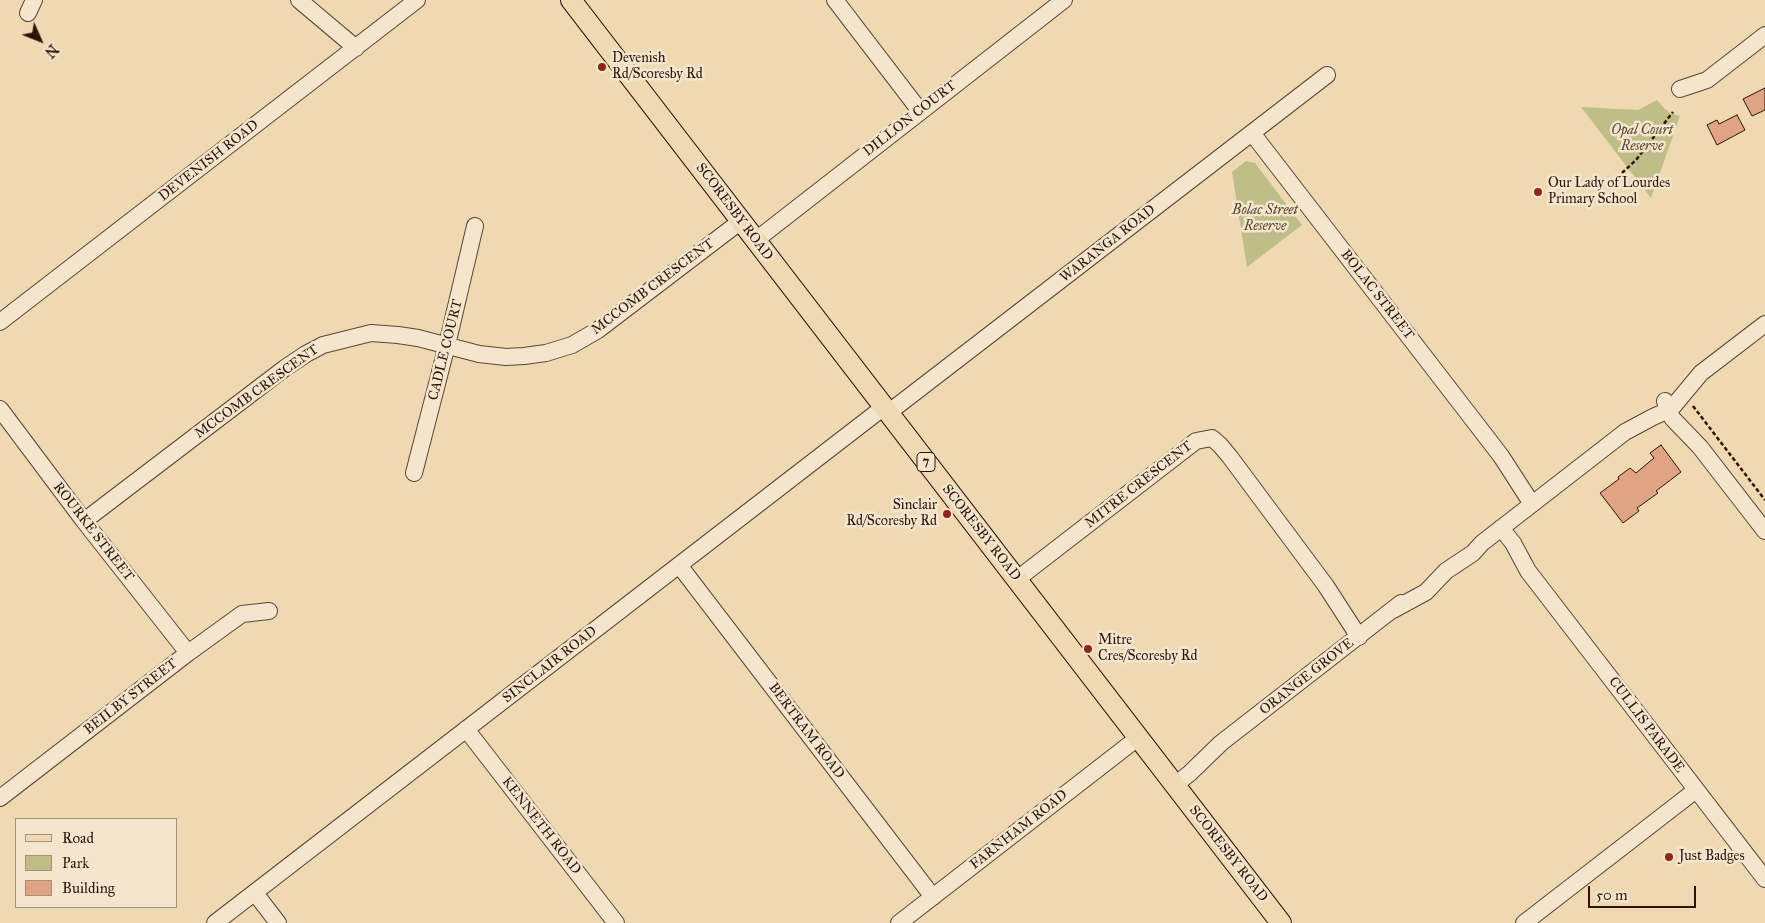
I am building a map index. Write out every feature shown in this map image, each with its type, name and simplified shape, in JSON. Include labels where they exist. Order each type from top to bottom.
[{"type":"main road","name":"SCORESBY ROAD","points":[[571,0],[1282,923]]},
{"type":"street","points":[[299,0],[356,48]]},
{"type":"street","name":"DEVENISH ROAD","points":[[0,322],[417,0]]},
{"type":"street","points":[[835,0],[920,111]]},
{"type":"street","name":"DILLON COURT","points":[[756,240],[1064,0]]},
{"type":"street","points":[[1680,89],[1707,80],[1765,35]]},
{"type":"street","name":"WARANGA ROAD","points":[[886,410],[1327,75]]},
{"type":"street","name":"BOLAC STREET","points":[[1252,133],[1501,456],[1520,488],[1536,501]]},
{"type":"street","name":"MCCOMB CRESCENT","points":[[84,521],[285,368],[323,345],[370,333],[398,335],[479,354],[506,357],[546,352],[572,345],[598,330],[741,221]]},
{"type":"street","name":"CADLE COURT","points":[[414,473],[475,226]]},
{"type":"street","name":"ORANGE GROVE","points":[[1172,780],[1183,765],[1221,743],[1393,610],[1422,586],[1438,566],[1492,535],[1625,432],[1640,414],[1669,406],[1682,382],[1701,373],[1765,324]]},
{"type":"street","points":[[1669,406],[1682,429],[1700,447],[1765,531]]},
{"type":"street","name":"ROURKE STREET","points":[[0,409],[84,521],[188,653]]},
{"type":"street","name":"SINCLAIR ROAD","points":[[215,923],[679,565],[886,410]]},
{"type":"street","name":"MITRE CRESCENT","points":[[1016,580],[1196,441],[1212,438],[1220,444],[1230,457],[1362,634]]},
{"type":"street","name":"CULLIS PARADE","points":[[1492,535],[1528,570],[1765,879]]},
{"type":"street","name":"BERTRAM ROAD","points":[[679,565],[933,897]]},
{"type":"street","name":"BEILBY STREET","points":[[0,798],[188,653],[242,614],[269,612]]},
{"type":"street","name":"KENNETH ROAD","points":[[466,729],[616,923]]},
{"type":"street","name":"FARNHAM ROAD","points":[[899,923],[1139,737]]},
{"type":"street","points":[[1524,923],[1696,790]]},
{"type":"street","points":[[254,893],[278,923]]},
{"type":"path","points":[[1622,173],[1636,160],[1674,112]]},
{"type":"path","points":[[1691,404],[1765,500]]},
{"type":"green space","name":"Opal Court Reserve","points":[[1657,100],[1670,113],[1680,116],[1651,198],[1581,107],[1638,110]]},
{"type":"green space","name":"Bolac Street Reserve","points":[[1246,161],[1255,163],[1302,225],[1247,267],[1232,172]]},
{"type":"building","points":[[1765,88],[1765,110],[1752,116],[1743,99]]},
{"type":"building","points":[[1737,115],[1745,130],[1717,145],[1707,125],[1717,120],[1719,124]]},
{"type":"building","points":[[1661,445],[1681,472],[1656,491],[1658,493],[1637,508],[1639,511],[1623,523],[1600,493],[1630,468],[1636,473],[1654,458],[1650,453]]},
{"type":"place","name":"Devenish Rd/Scoresby Rd","points":[[602,67]]},
{"type":"place","name":"Our Lady of Lourdes Primary School","points":[[1538,192]]},
{"type":"place","name":"Sinclair Rd/Scoresby Rd","points":[[947,514]]},
{"type":"place","name":"Mitre Cres/Scoresby Rd","points":[[1088,649]]},
{"type":"place","name":"Just Badges","points":[[1669,857]]}]
